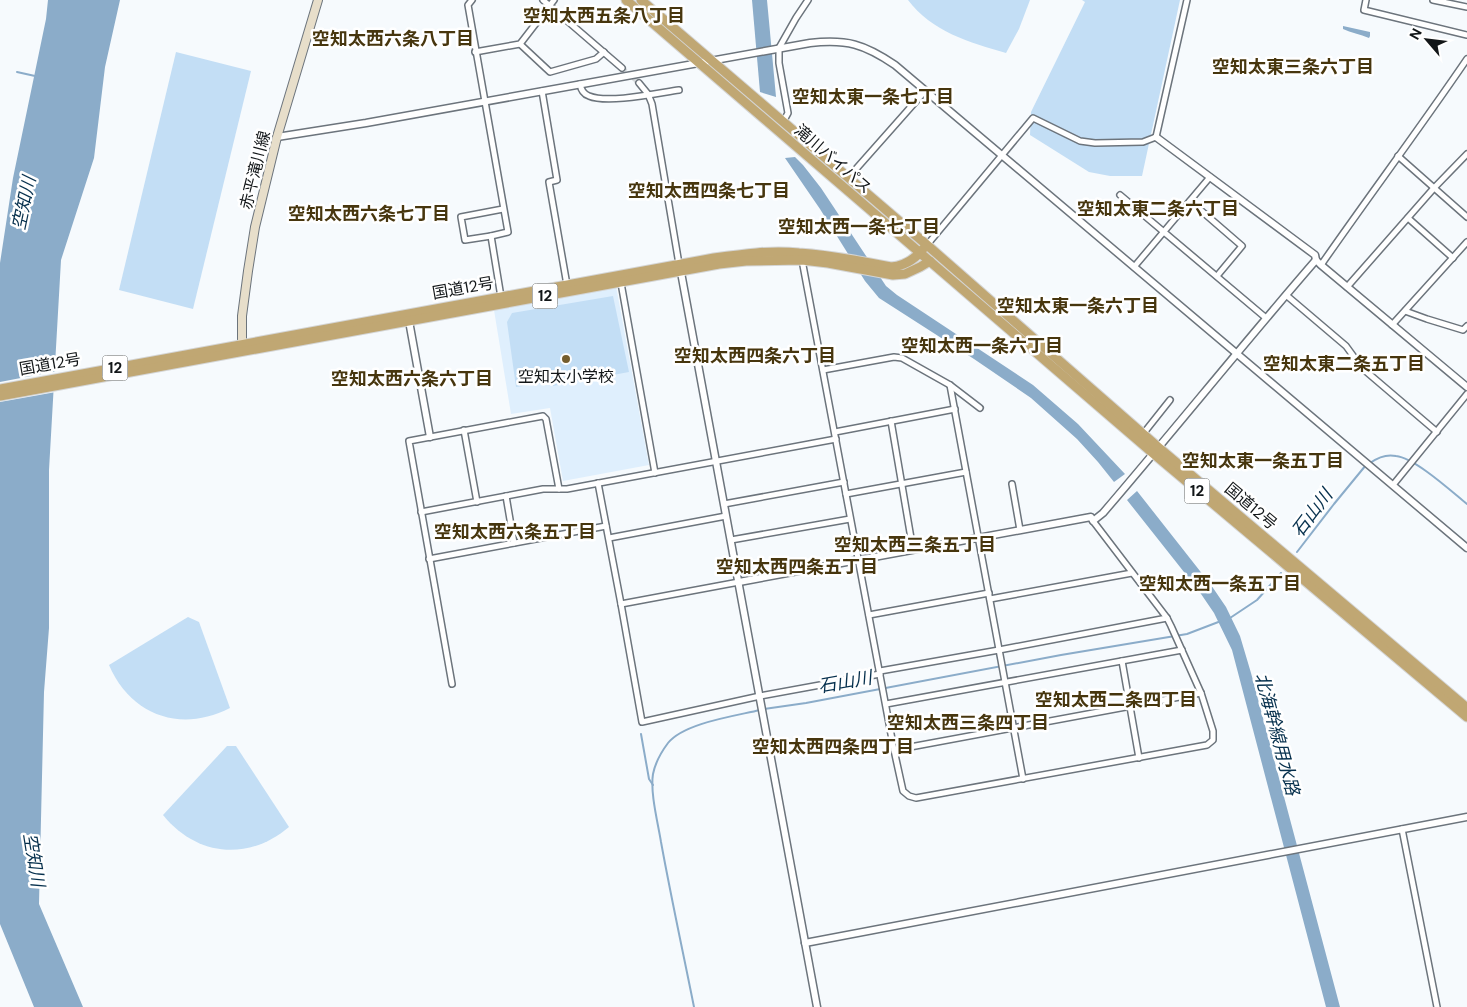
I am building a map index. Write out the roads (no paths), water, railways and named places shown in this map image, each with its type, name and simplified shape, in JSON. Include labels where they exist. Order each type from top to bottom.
[{"type":"highway","name":"滝川バイパス","points":[[626,0],[930,261]]},
{"type":"highway","name":"滝川バイパス","points":[[641,0],[927,245]]},
{"type":"highway","name":"国道12号","points":[[883,269],[899,266],[911,260],[927,245],[1144,434],[1156,451],[1467,717]]},
{"type":"highway","points":[[927,245],[930,261]]},
{"type":"highway","name":"国道12号","points":[[0,396],[501,297],[680,267],[744,254],[798,252],[883,269],[893,275],[905,274],[930,261],[1467,708]]},
{"type":"highway","name":"国道12号","points":[[242,347],[409,321],[621,283],[680,267],[746,261],[802,260],[847,262]]},
{"type":"highway","name":"国道12号","points":[[0,389],[229,350]]},
{"type":"main road","name":"赤平滝川線","points":[[242,347],[242,316],[256,228],[277,137],[318,0]]},
{"type":"street","points":[[472,0],[468,3],[508,232],[465,240],[461,217],[503,209]]},
{"type":"street","points":[[544,0],[622,68]]},
{"type":"street","points":[[476,52],[520,44],[554,0]]},
{"type":"street","points":[[783,122],[788,113],[776,49],[808,0]]},
{"type":"street","points":[[1156,137],[1187,0]]},
{"type":"street","points":[[1366,0],[1364,10],[1467,36]]},
{"type":"street","points":[[1433,0],[1467,7]]},
{"type":"street","points":[[277,137],[776,49],[829,41],[858,45],[883,57],[925,91],[1467,548]]},
{"type":"street","points":[[520,44],[550,72],[596,59],[604,52]]},
{"type":"street","points":[[1093,521],[1103,513],[1156,451],[1286,295],[1318,263],[1431,111],[1467,59]]},
{"type":"street","points":[[639,83],[648,94],[652,104],[680,267],[817,1007]]},
{"type":"street","points":[[580,84],[582,91],[587,96],[595,98],[619,99],[679,90]]},
{"type":"street","points":[[542,91],[557,180],[549,182],[567,285]]},
{"type":"street","points":[[841,186],[925,91]]},
{"type":"street","points":[[927,245],[1033,118],[1080,141],[1095,143],[1143,142],[1156,137]]},
{"type":"street","points":[[1156,137],[1315,255],[1318,263],[1467,387]]},
{"type":"street","points":[[1347,287],[1434,188],[1467,154]]},
{"type":"street","points":[[1398,156],[1467,218]]},
{"type":"street","points":[[1134,267],[1210,178]]},
{"type":"street","points":[[1120,195],[1266,318]]},
{"type":"street","points":[[1190,201],[1242,246],[1216,276]]},
{"type":"street","points":[[1408,218],[1453,258]]},
{"type":"street","points":[[490,236],[501,297]]},
{"type":"street","points":[[1392,325],[1467,242]]},
{"type":"street","points":[[622,604],[859,561],[1091,517],[1171,626],[1201,692],[1213,731],[1213,740],[1207,746],[916,798],[909,796],[903,791],[894,750],[859,561],[850,519],[802,260]]},
{"type":"street","points":[[621,283],[656,472]]},
{"type":"street","points":[[1286,295],[1346,346],[1362,368],[1437,432]]},
{"type":"street","points":[[1405,311],[1463,330],[1467,326]]},
{"type":"street","points":[[409,321],[430,437]]},
{"type":"street","points":[[823,370],[894,357],[902,358],[950,385],[980,408]]},
{"type":"street","points":[[950,385],[1022,779]]},
{"type":"street","points":[[1393,485],[1467,394]]},
{"type":"street","points":[[1144,434],[1170,400]]},
{"type":"street","points":[[835,432],[955,409]]},
{"type":"street","points":[[452,684],[409,441],[543,416],[546,419],[559,489]]},
{"type":"street","points":[[891,421],[914,550]]},
{"type":"street","points":[[464,430],[477,502]]},
{"type":"street","points":[[421,512],[506,496],[598,484],[836,439]]},
{"type":"street","points":[[846,494],[966,472]]},
{"type":"street","points":[[724,504],[844,482]]},
{"type":"street","points":[[598,484],[622,604],[642,722],[760,696],[1166,618]]},
{"type":"street","points":[[1012,484],[1020,530]]},
{"type":"street","points":[[506,496],[514,543]]},
{"type":"street","points":[[609,538],[726,516]]},
{"type":"street","points":[[731,540],[850,519]]},
{"type":"street","points":[[429,559],[606,526]]},
{"type":"street","points":[[869,614],[1132,573]]},
{"type":"street","points":[[886,704],[1182,650]]},
{"type":"street","points":[[1122,661],[1139,758]]},
{"type":"street","points":[[894,750],[1130,707],[1201,692]]},
{"type":"street","points":[[805,943],[1467,817]]},
{"type":"street","points":[[1402,829],[1437,1007]]},
{"type":"water","name":"空知川","points":[[48,0],[120,0],[105,67],[94,158],[61,260],[49,470],[49,628],[44,692],[39,904],[83,1007],[34,1007],[0,924],[0,263],[13,178],[46,19]]},
{"type":"water","points":[[752,0],[767,0],[776,97],[760,92]]},
{"type":"water","points":[[1343,26],[1370,32],[1370,36],[1369,38],[1349,32],[1343,29]]},
{"type":"water","points":[[795,157],[821,188],[886,286],[1033,385],[1078,424],[1125,474],[1114,482],[1077,439],[1031,398],[879,298],[865,281],[820,209],[785,158]]},
{"type":"water","points":[[1137,491],[1211,585],[1226,607],[1240,636],[1340,1007],[1326,1007],[1232,650],[1214,613],[1199,591],[1127,500]]},
{"type":"waterway","points":[[17,72],[35,76]]},
{"type":"waterway","name":"石山川","points":[[1370,463],[1386,456],[1404,458],[1433,476],[1467,504]]},
{"type":"waterway","name":"石山川","points":[[1297,552],[1366,465]]},
{"type":"waterway","name":"石山川","points":[[1230,618],[1257,600],[1281,573]]},
{"type":"waterway","name":"石山川","points":[[764,709],[1187,634],[1221,621]]},
{"type":"waterway","name":"石山川","points":[[694,1007],[655,808],[653,774],[657,762],[668,743],[686,730],[711,721],[760,710]]},
{"type":"waterway","points":[[641,734],[649,779],[653,785]]},
{"type":"tunnel","points":[[622,68],[639,83]]},
{"type":"place","name":"空知太小学校","points":[[566,359]]},
{"type":"district","name":"空知太西五条八丁目","points":[[604,16]]},
{"type":"district","name":"空知太西六条八丁目","points":[[393,39]]},
{"type":"district","name":"空知太東三条六丁目","points":[[1293,67]]},
{"type":"district","name":"空知太東一条七丁目","points":[[873,97]]},
{"type":"district","name":"空知太西四条七丁目","points":[[709,191]]},
{"type":"district","name":"空知太東二条六丁目","points":[[1158,209]]},
{"type":"district","name":"空知太西六条七丁目","points":[[369,214]]},
{"type":"district","name":"空知太西一条七丁目","points":[[859,227]]},
{"type":"district","name":"空知太東一条六丁目","points":[[1078,306]]},
{"type":"district","name":"空知太西一条六丁目","points":[[982,346]]},
{"type":"district","name":"空知太西四条六丁目","points":[[755,356]]},
{"type":"district","name":"空知太東二条五丁目","points":[[1344,364]]},
{"type":"district","name":"空知太西六条六丁目","points":[[412,379]]},
{"type":"district","name":"空知太東一条五丁目","points":[[1263,461]]},
{"type":"district","name":"空知太西六条五丁目","points":[[515,532]]},
{"type":"district","name":"空知太西三条五丁目","points":[[915,545]]},
{"type":"district","name":"空知太西四条五丁目","points":[[797,567]]},
{"type":"district","name":"空知太西一条五丁目","points":[[1220,584]]},
{"type":"district","name":"空知太西二条四丁目","points":[[1116,700]]},
{"type":"district","name":"空知太西三条四丁目","points":[[968,723]]},
{"type":"district","name":"空知太西四条四丁目","points":[[833,747]]},
{"type":"water label","name":"北海幹線用水路","points":[[1277,734]]}]
